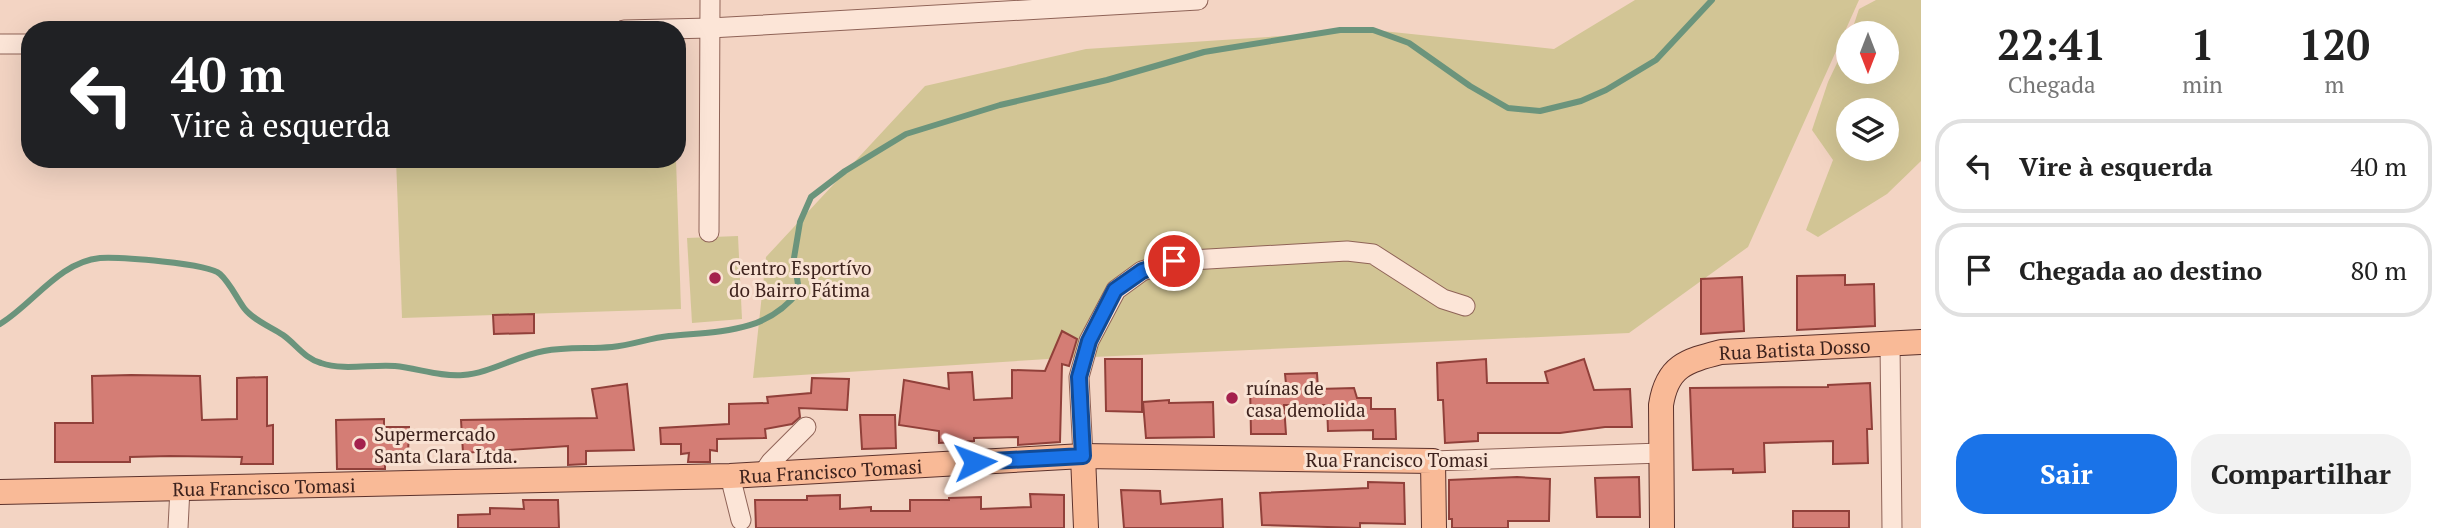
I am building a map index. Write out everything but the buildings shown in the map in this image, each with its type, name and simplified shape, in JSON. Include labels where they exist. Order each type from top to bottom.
[{"type":"main road","name":"Rua Batista Dosso","points":[[1661,453],[1663,390],[1672,373],[1690,360],[1721,352],[1921,342]]},
{"type":"main road","points":[[1661,453],[1662,528]]},
{"type":"main road","name":"Rua Francisco Tomasi","points":[[0,492],[762,475],[1083,456],[1433,461]]},
{"type":"main road","points":[[1083,456],[1086,528]]},
{"type":"main road","points":[[1433,461],[1434,528]]},
{"type":"street","points":[[709,232],[710,0]]},
{"type":"street","points":[[686,29],[1198,0]]},
{"type":"street","points":[[0,44],[21,44]]},
{"type":"street","points":[[1083,456],[1079,377],[1089,341],[1115,290],[1142,271],[1174,261],[1347,251],[1374,254],[1443,299],[1465,306]]},
{"type":"street","points":[[1890,343],[1892,528]]},
{"type":"street","points":[[762,475],[771,462],[806,427]]},
{"type":"street","name":"Rua Francisco Tomasi","points":[[1433,461],[1661,453]]},
{"type":"street","points":[[730,476],[741,520]]},
{"type":"street","points":[[178,528],[180,488]]},
{"type":"shaded area","points":[[1635,0],[1859,0],[1850,21],[1836,21],[1836,51],[1748,247],[1629,333],[1048,359],[753,378],[766,257],[925,86],[1086,49],[1373,30],[1554,49]]},
{"type":"shaded area","points":[[1876,0],[1921,0],[1921,161],[1887,194],[1818,237],[1806,230],[1833,160],[1812,130],[1836,65],[1836,84],[1899,84],[1899,21],[1855,21],[1859,9]]},
{"type":"shaded area","points":[[396,168],[676,168],[681,309],[402,318]]},
{"type":"shaded area","name":"Centro Esportívo do Bairro Fátima","points":[[738,236],[742,319],[692,323],[687,238]]},
{"type":"waterway","points":[[0,324],[72,267],[85,261],[110,258],[163,262],[212,270],[224,278],[252,316],[283,335],[310,358],[339,367],[395,366],[446,375],[463,375],[544,351],[612,347],[662,337],[740,328],[772,315],[799,291],[794,258],[800,222],[811,197],[845,171],[906,134],[1000,105],[1107,80],[1204,52],[1340,30],[1373,30],[1409,43],[1470,86],[1508,108],[1540,111],[1581,101],[1606,90],[1656,60],[1712,0]]},
{"type":"place","name":"Centro Esportívo do Bairro Fátima","points":[[715,278]]},
{"type":"place","name":"ruínas de casa demolida","points":[[1232,398]]},
{"type":"place","name":"Supermercado Santa Clara Ltda.","points":[[360,444]]},
{"type":"route","points":[[975,462],[1083,456],[1079,377],[1089,341],[1115,290],[1142,271],[1174,261]]}]
